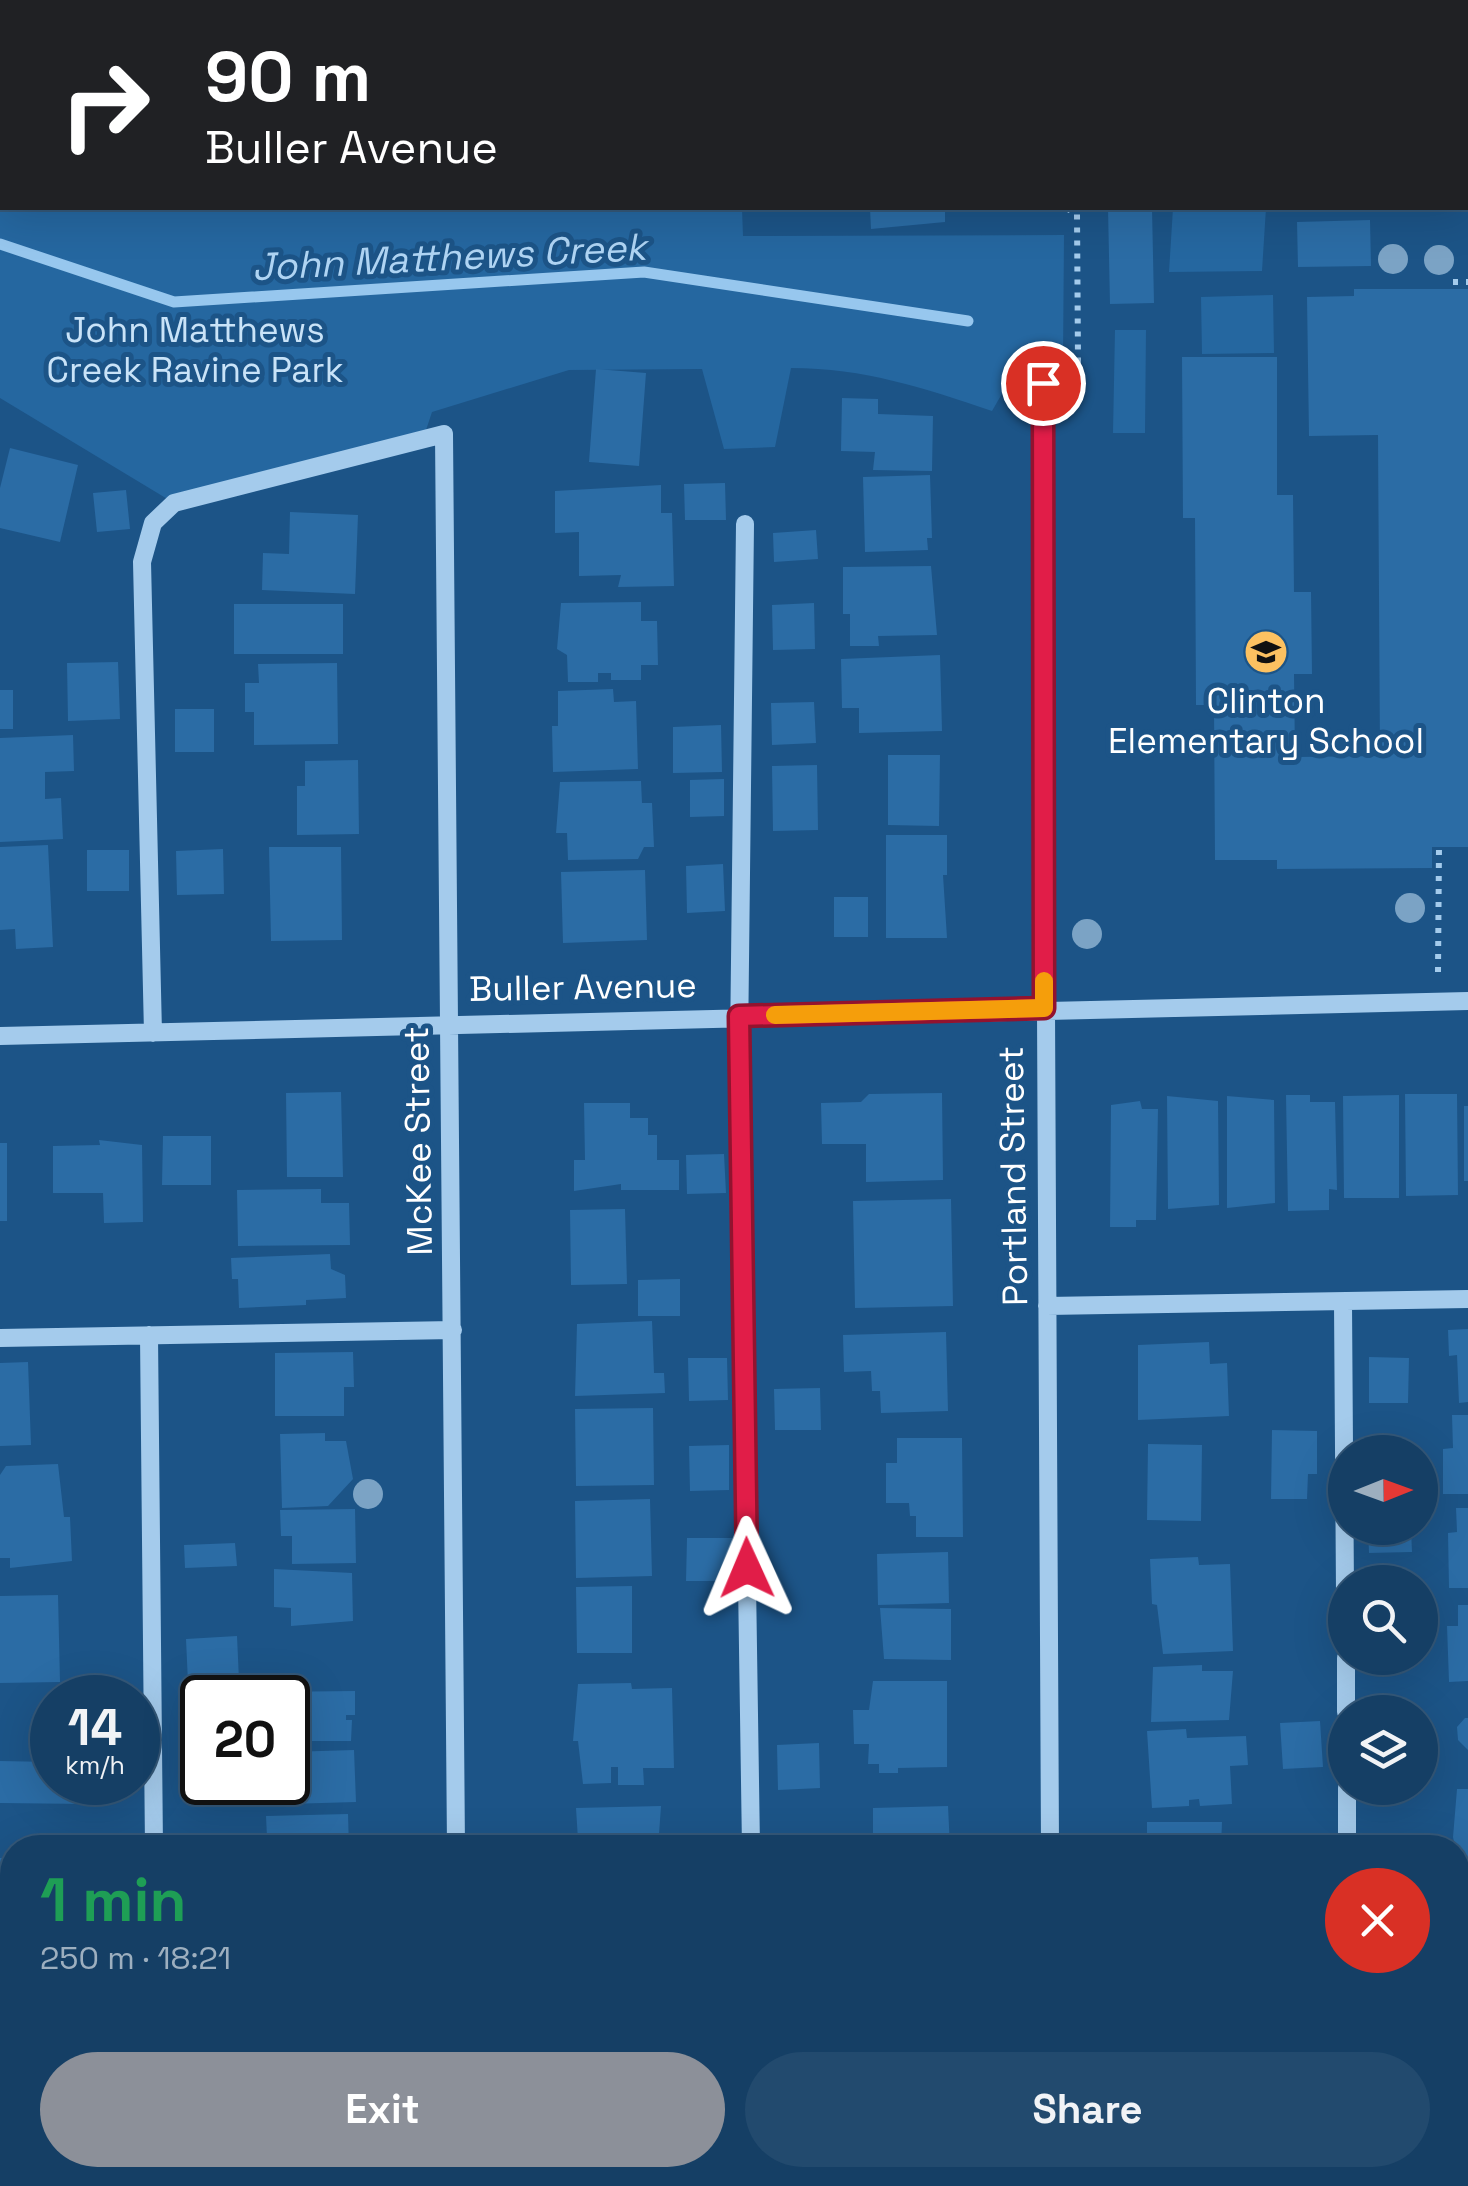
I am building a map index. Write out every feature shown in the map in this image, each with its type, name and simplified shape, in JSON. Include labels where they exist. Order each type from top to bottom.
[{"type":"street","name":"Portland Street","points":[[1043,383],[1050,1835]]},
{"type":"street","name":"McKee Street","points":[[153,1033],[142,562],[153,523],[174,503],[444,434],[456,1835]]},
{"type":"street","points":[[746,524],[739,1016],[751,1835]]},
{"type":"street","name":"Buller Avenue","points":[[0,1036],[1044,1008],[1468,1001]]},
{"type":"street","points":[[1047,1306],[1468,1299]]},
{"type":"street","points":[[1343,1303],[1345,1565]]},
{"type":"street","points":[[0,1338],[453,1330]]},
{"type":"street","points":[[149,1334],[154,1835]]},
{"type":"street","points":[[1346,1805],[1347,1835]]},
{"type":"path","points":[[1043,383],[1078,362],[1076,211]]},
{"type":"path","points":[[1452,282],[1468,282]]},
{"type":"path","points":[[1438,972],[1439,847]]},
{"type":"green space","name":"John Matthews Creek Ravine Park","points":[[0,210],[742,210],[743,236],[1064,235],[1063,362],[1018,366],[992,411],[869,376],[791,368],[775,447],[724,449],[702,369],[569,370],[432,412],[423,439],[174,503],[0,398]]},
{"type":"green space","points":[[1173,210],[1266,210],[1262,271],[1169,272]]},
{"type":"green space","points":[[1273,295],[1274,353],[1202,354],[1201,297]]},
{"type":"green space","points":[[1115,330],[1146,330],[1145,433],[1113,433]]},
{"type":"building","points":[[870,210],[945,210],[945,222],[871,229]]},
{"type":"building","points":[[1108,210],[1152,210],[1154,303],[1110,304]]},
{"type":"building","points":[[1370,220],[1371,266],[1298,267],[1297,222]]},
{"type":"building","points":[[1354,289],[1468,289],[1468,847],[1432,847],[1432,868],[1277,869],[1277,860],[1215,860],[1214,705],[1196,705],[1195,518],[1183,518],[1182,357],[1277,357],[1277,495],[1293,495],[1294,592],[1311,592],[1312,674],[1294,674],[1295,757],[1380,756],[1378,435],[1309,436],[1307,297],[1354,296]]},
{"type":"building","points":[[596,369],[646,373],[639,466],[589,462]]},
{"type":"building","points":[[842,398],[878,399],[878,414],[933,416],[932,471],[873,470],[875,452],[841,451]]},
{"type":"building","points":[[10,448],[78,465],[60,542],[0,528],[0,488]]},
{"type":"building","points":[[930,475],[932,538],[927,538],[928,550],[865,552],[863,477]]},
{"type":"building","points":[[725,483],[726,520],[685,520],[684,484]]},
{"type":"building","points":[[661,485],[661,513],[672,513],[674,586],[618,587],[621,575],[579,576],[579,532],[555,533],[555,491]]},
{"type":"building","points":[[126,490],[130,529],[97,532],[93,493]]},
{"type":"building","points":[[290,512],[358,515],[355,594],[262,590],[263,553],[289,554]]},
{"type":"building","points":[[816,530],[818,559],[774,562],[773,533]]},
{"type":"building","points":[[931,566],[937,635],[878,636],[879,646],[850,646],[850,614],[843,614],[843,567]]},
{"type":"building","points":[[641,602],[641,621],[657,621],[658,665],[641,665],[641,680],[611,680],[611,673],[598,673],[598,682],[568,682],[567,655],[557,649],[561,603]]},
{"type":"building","points":[[814,603],[815,649],[773,650],[772,605]]},
{"type":"building","points":[[234,604],[343,604],[343,654],[234,654]]},
{"type":"building","points":[[940,655],[942,731],[859,733],[859,708],[842,708],[841,659]]},
{"type":"building","points":[[118,662],[120,719],[68,721],[67,663]]},
{"type":"building","points":[[337,663],[338,744],[254,745],[254,712],[245,712],[245,683],[259,683],[258,664]]},
{"type":"building","points":[[613,689],[614,702],[636,701],[638,769],[553,772],[552,726],[558,726],[558,691]]},
{"type":"building","points":[[0,690],[13,690],[13,729],[0,729]]},
{"type":"building","points":[[814,702],[816,743],[772,745],[771,703]]},
{"type":"building","points":[[175,709],[214,709],[214,752],[175,752]]},
{"type":"building","points":[[721,725],[722,772],[673,773],[673,727]]},
{"type":"building","points":[[73,735],[74,771],[45,772],[45,799],[61,798],[63,839],[0,842],[0,738]]},
{"type":"building","points":[[888,755],[940,755],[939,826],[888,825]]},
{"type":"building","points":[[358,760],[359,834],[297,835],[297,786],[305,786],[305,761]]},
{"type":"building","points":[[817,765],[818,830],[773,831],[772,766]]},
{"type":"building","points":[[724,779],[724,816],[690,817],[690,780]]},
{"type":"building","points":[[641,781],[642,803],[652,803],[654,847],[644,847],[638,859],[568,860],[567,833],[556,833],[560,782]]},
{"type":"building","points":[[886,835],[947,835],[947,875],[943,875],[947,938],[886,938]]},
{"type":"building","points":[[48,845],[53,947],[16,949],[15,929],[0,930],[0,847]]},
{"type":"building","points":[[269,847],[341,847],[342,940],[271,941]]},
{"type":"building","points":[[223,849],[224,894],[177,895],[176,851]]},
{"type":"building","points":[[87,850],[129,850],[129,891],[87,891]]},
{"type":"building","points":[[723,864],[725,911],[687,913],[686,866]]},
{"type":"building","points":[[645,870],[647,940],[563,943],[561,872]]},
{"type":"building","points":[[834,897],[868,897],[868,937],[834,937]]},
{"type":"building","points":[[341,1092],[343,1177],[287,1177],[286,1093]]},
{"type":"building","points":[[942,1093],[943,1180],[866,1182],[866,1144],[822,1144],[821,1103],[861,1102],[869,1094]]},
{"type":"building","points":[[1405,1094],[1457,1094],[1458,1195],[1406,1196]]},
{"type":"building","points":[[1286,1095],[1310,1095],[1310,1102],[1335,1102],[1337,1190],[1329,1189],[1329,1210],[1288,1211]]},
{"type":"building","points":[[1399,1095],[1399,1198],[1344,1198],[1343,1096]]},
{"type":"building","points":[[1167,1096],[1218,1101],[1219,1205],[1168,1209]]},
{"type":"building","points":[[1227,1096],[1274,1100],[1275,1203],[1227,1208]]},
{"type":"building","points":[[1140,1101],[1142,1109],[1158,1109],[1156,1220],[1136,1220],[1136,1227],[1110,1227],[1111,1105]]},
{"type":"building","points":[[584,1103],[630,1103],[630,1118],[648,1118],[648,1135],[657,1135],[657,1160],[679,1160],[679,1190],[621,1190],[621,1184],[574,1191],[574,1160],[585,1160]]},
{"type":"building","points":[[1464,1106],[1468,1106],[1468,1181],[1464,1181]]},
{"type":"building","points":[[163,1136],[211,1136],[211,1185],[162,1185]]},
{"type":"building","points":[[99,1140],[142,1145],[143,1222],[104,1223],[103,1193],[53,1193],[53,1146],[100,1145]]},
{"type":"building","points":[[0,1143],[7,1143],[7,1221],[0,1221]]},
{"type":"building","points":[[724,1154],[726,1193],[687,1194],[686,1155]]},
{"type":"building","points":[[321,1189],[321,1203],[349,1203],[350,1245],[238,1246],[237,1190]]},
{"type":"building","points":[[951,1199],[953,1306],[855,1308],[853,1201]]},
{"type":"building","points":[[625,1209],[627,1284],[571,1285],[570,1210]]},
{"type":"building","points":[[330,1254],[331,1269],[345,1275],[346,1298],[306,1300],[306,1305],[239,1308],[238,1279],[232,1279],[231,1258]]},
{"type":"building","points":[[680,1279],[680,1316],[638,1316],[638,1280]]},
{"type":"building","points":[[652,1321],[654,1373],[664,1373],[665,1393],[575,1396],[577,1324]]},
{"type":"building","points":[[1468,1329],[1468,1402],[1459,1403],[1457,1355],[1449,1356],[1448,1330]]},
{"type":"building","points":[[946,1332],[948,1411],[881,1413],[880,1391],[872,1391],[871,1371],[844,1372],[843,1335]]},
{"type":"building","points":[[1209,1342],[1210,1364],[1227,1363],[1229,1416],[1138,1420],[1138,1345]]},
{"type":"building","points":[[353,1352],[354,1387],[344,1387],[344,1416],[275,1416],[275,1353]]},
{"type":"building","points":[[1369,1357],[1409,1358],[1408,1403],[1369,1403]]},
{"type":"building","points":[[688,1358],[727,1358],[728,1400],[689,1401]]},
{"type":"building","points":[[28,1362],[31,1445],[0,1446],[0,1363]]},
{"type":"building","points":[[820,1388],[821,1430],[775,1430],[774,1389]]},
{"type":"building","points":[[653,1408],[654,1485],[576,1486],[575,1409]]},
{"type":"building","points":[[1452,1415],[1468,1415],[1468,1494],[1443,1494],[1443,1449],[1453,1448]]},
{"type":"building","points":[[1272,1430],[1317,1431],[1317,1474],[1308,1474],[1307,1499],[1271,1499]]},
{"type":"building","points":[[325,1433],[325,1441],[346,1441],[353,1479],[328,1506],[282,1508],[280,1434]]},
{"type":"building","points":[[897,1438],[962,1438],[963,1537],[916,1537],[916,1516],[910,1516],[909,1503],[886,1503],[886,1463],[897,1463]]},
{"type":"building","points":[[1148,1444],[1202,1445],[1201,1521],[1147,1520]]},
{"type":"building","points":[[729,1445],[729,1490],[690,1491],[689,1446]]},
{"type":"building","points":[[58,1464],[64,1517],[70,1517],[72,1561],[10,1568],[10,1558],[0,1558],[0,1475],[6,1466]]},
{"type":"building","points":[[650,1499],[652,1576],[576,1578],[575,1501]]},
{"type":"building","points":[[1456,1508],[1468,1508],[1468,1588],[1449,1588],[1448,1533],[1457,1532]]},
{"type":"building","points":[[355,1509],[356,1563],[292,1564],[292,1536],[281,1536],[280,1510]]},
{"type":"building","points":[[687,1538],[732,1538],[732,1581],[686,1581]]},
{"type":"building","points":[[235,1543],[237,1566],[185,1568],[184,1545]]},
{"type":"building","points":[[1369,1545],[1412,1545],[1412,1552],[1369,1553]]},
{"type":"building","points":[[948,1552],[949,1603],[878,1605],[877,1554]]},
{"type":"building","points":[[1198,1557],[1199,1565],[1230,1564],[1233,1651],[1163,1654],[1157,1605],[1152,1604],[1150,1559]]},
{"type":"building","points":[[274,1569],[352,1573],[353,1621],[291,1626],[291,1608],[274,1607]]},
{"type":"building","points":[[632,1586],[632,1653],[577,1653],[576,1587]]},
{"type":"building","points":[[58,1595],[60,1675],[30,1675],[30,1682],[0,1683],[0,1596]]},
{"type":"building","points":[[1458,1605],[1468,1605],[1468,1681],[1449,1682],[1447,1626],[1458,1626]]},
{"type":"building","points":[[880,1608],[951,1609],[951,1660],[884,1659]]},
{"type":"building","points":[[237,1636],[239,1675],[188,1675],[186,1639]]},
{"type":"building","points":[[1202,1665],[1202,1671],[1233,1671],[1229,1720],[1151,1722],[1153,1667]]},
{"type":"building","points":[[873,1681],[947,1681],[947,1767],[898,1768],[898,1773],[879,1773],[879,1764],[868,1764],[869,1744],[854,1744],[853,1710],[869,1710]]},
{"type":"building","points":[[631,1683],[632,1689],[672,1688],[674,1768],[643,1768],[644,1785],[618,1785],[618,1767],[611,1767],[611,1783],[583,1784],[578,1741],[573,1741],[578,1684]]},
{"type":"building","points":[[355,1691],[355,1715],[346,1715],[346,1720],[352,1720],[351,1741],[310,1741],[310,1692]]},
{"type":"building","points":[[1465,1718],[1468,1750],[1458,1740],[1457,1727]]},
{"type":"building","points":[[1320,1721],[1323,1767],[1283,1769],[1280,1723]]},
{"type":"building","points":[[1186,1729],[1187,1738],[1246,1736],[1248,1765],[1230,1766],[1232,1804],[1200,1806],[1199,1799],[1189,1800],[1189,1806],[1152,1808],[1147,1731]]},
{"type":"building","points":[[819,1743],[820,1788],[778,1790],[777,1745]]},
{"type":"building","points":[[354,1750],[356,1802],[310,1803],[310,1751]]},
{"type":"building","points":[[0,1761],[30,1762],[30,1803],[0,1803]]},
{"type":"building","points":[[1457,1789],[1468,1789],[1468,1835],[1453,1835]]},
{"type":"building","points":[[661,1806],[659,1835],[578,1835],[576,1808]]},
{"type":"building","points":[[948,1806],[949,1835],[869,1835],[873,1834],[873,1808]]},
{"type":"building","points":[[348,1814],[349,1835],[267,1835],[266,1816]]},
{"type":"building","points":[[1147,1822],[1222,1822],[1222,1835],[1147,1835]]},
{"type":"waterway","name":"John Matthews Creek","points":[[0,244],[174,302],[644,272],[968,321]]},
{"type":"slow traffic","points":[[775,1015],[1044,1008],[1044,981]]},
{"type":"place","name":"Clinton Elementary School","points":[[1266,652]]},
{"type":"route","points":[[747,1568],[739,1016],[1044,1008],[1043,383]]}]
